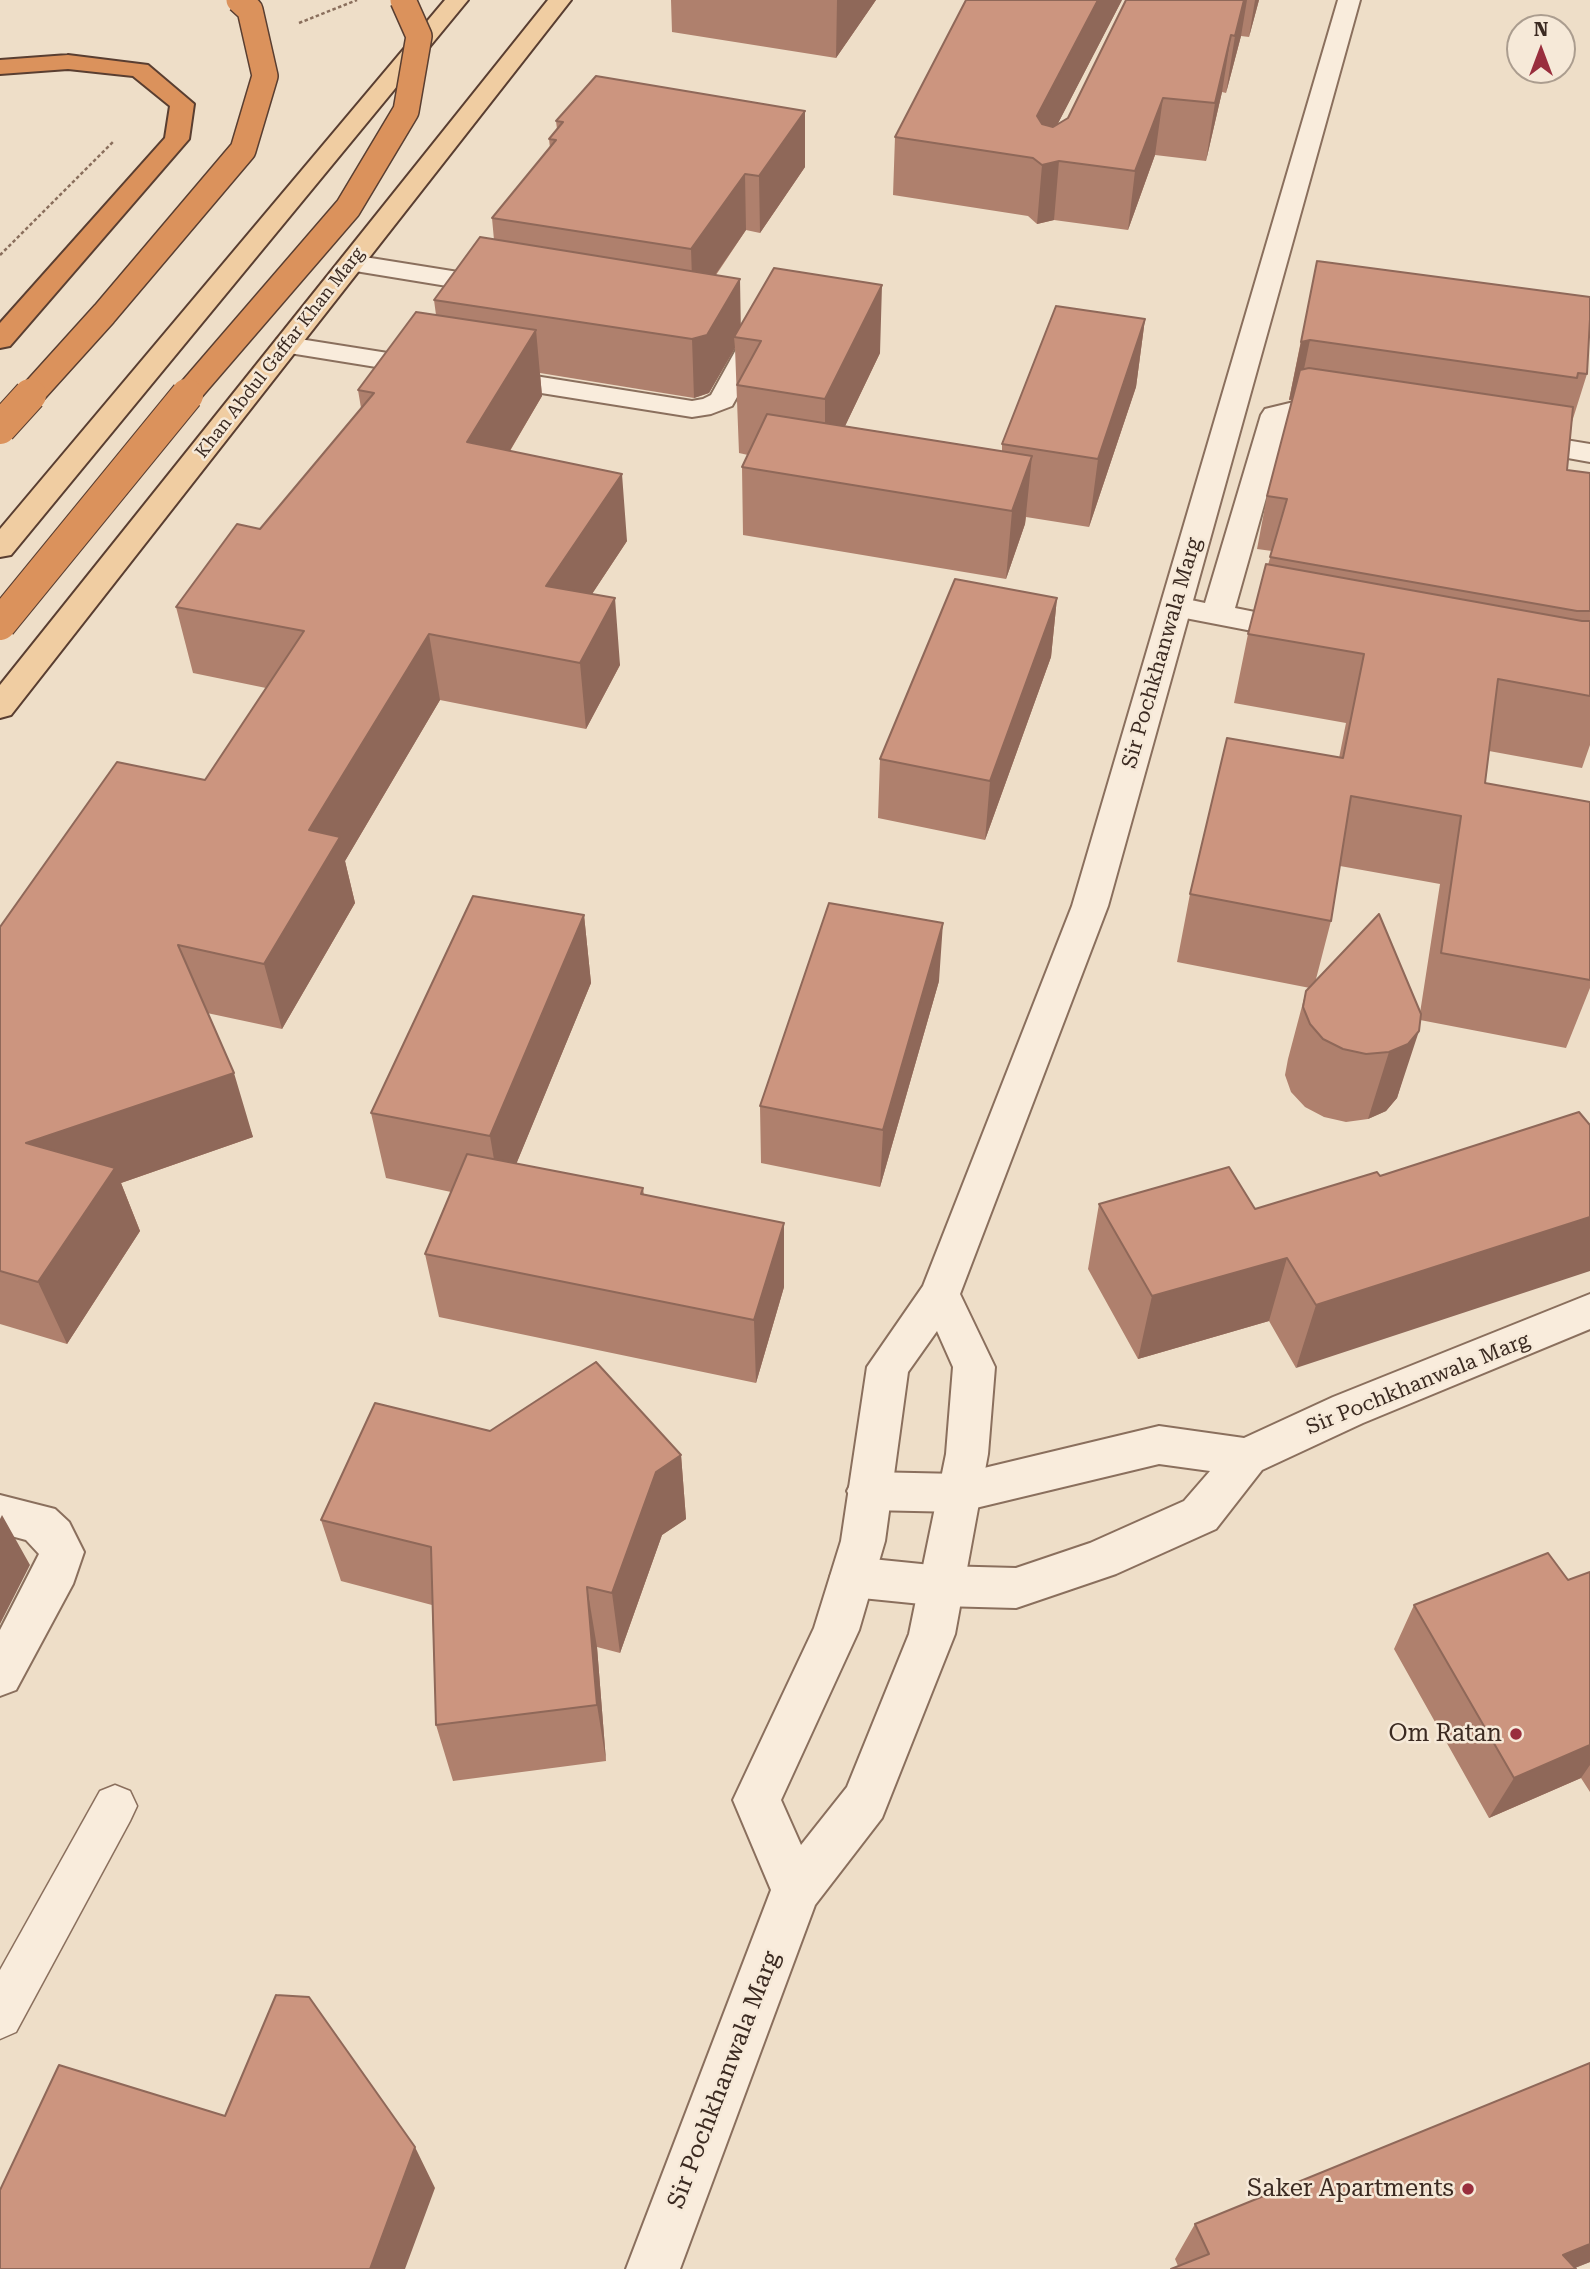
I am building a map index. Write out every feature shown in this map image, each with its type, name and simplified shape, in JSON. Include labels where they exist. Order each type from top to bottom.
[{"type":"highway","points":[[0,428],[104,314],[243,150],[265,76],[250,10],[239,0]]},
{"type":"highway","points":[[0,624],[227,345],[348,208],[406,111],[419,36],[403,0]]},
{"type":"highway","points":[[0,66],[68,62],[140,70],[182,104],[177,139],[0,340]]},
{"type":"main road","points":[[0,548],[457,0]]},
{"type":"main road","name":"Khan Abdul Gaffar Khan Marg","points":[[0,707],[561,0]]},
{"type":"street","name":"Sir Pochkhanwala Marg","points":[[796,1890],[757,1800],[835,1630],[863,1541],[888,1367],[940,1294],[1090,906],[1349,0]]},
{"type":"street","points":[[352,263],[472,294],[534,292]]},
{"type":"street","points":[[287,345],[426,356],[692,410],[711,406],[722,400],[758,336],[755,328],[728,322]]},
{"type":"street","points":[[1217,615],[1275,415],[1298,410],[1367,419]]},
{"type":"street","points":[[1490,437],[1590,453]]},
{"type":"street","points":[[1176,607],[1326,635]]},
{"type":"street","name":"Sir Pochkhanwala Marg","points":[[653,2269],[796,1890],[865,1802],[932,1634],[967,1454],[974,1367],[940,1294]]},
{"type":"street","name":"Sir Pochkhanwala Marg","points":[[1247,1457],[1348,1410],[1590,1311]]},
{"type":"street","points":[[869,1491],[959,1493],[1159,1445],[1247,1457]]},
{"type":"street","points":[[852,1577],[941,1586],[1016,1588],[1100,1560],[1200,1516],[1247,1457]]},
{"type":"street","points":[[0,1514],[39,1523],[53,1536],[62,1552],[57,1570],[0,1675]]},
{"type":"lane","points":[[0,2016],[115,1806]]},
{"type":"path","points":[[0,255],[114,140]]},
{"type":"building","points":[[966,0],[1098,0],[1037,116],[1042,124],[1053,127],[1068,118],[1126,0],[1244,0],[1235,36],[1231,35],[1215,103],[1163,98],[1135,171],[1059,161],[1042,165],[1033,158],[895,137]]},
{"type":"building","points":[[596,76],[805,111],[759,176],[745,174],[691,249],[492,218],[556,140],[549,139],[563,122],[556,121]]},
{"type":"building","points":[[480,237],[740,279],[707,335],[692,339],[434,300]]},
{"type":"building","points":[[1317,261],[1590,297],[1587,374],[1578,373],[1577,378],[1310,340],[1301,342]]},
{"type":"building","points":[[774,268],[882,285],[825,399],[737,385],[761,341],[734,337]]},
{"type":"building","points":[[1056,306],[1145,319],[1098,459],[1002,444]]},
{"type":"building","points":[[416,312],[536,330],[467,442],[622,474],[546,586],[615,598],[580,663],[429,634],[309,830],[340,837],[264,964],[178,945],[234,1073],[26,1143],[115,1168],[38,1282],[0,1271],[0,927],[117,762],[205,780],[304,631],[176,607],[237,524],[260,529],[374,393],[358,390]]},
{"type":"building","points":[[1309,368],[1573,407],[1567,470],[1590,473],[1590,611],[1577,611],[1270,557],[1287,499],[1267,496],[1300,370]]},
{"type":"building","points":[[767,414],[1032,456],[1012,511],[742,467]]},
{"type":"building","points":[[1266,564],[1590,621],[1590,696],[1498,679],[1485,783],[1590,802],[1590,980],[1441,953],[1461,816],[1351,796],[1331,921],[1190,894],[1227,738],[1343,758],[1364,654],[1248,634]]},
{"type":"building","points":[[955,579],[1057,598],[990,781],[880,759]]},
{"type":"building","points":[[473,896],[584,915],[490,1136],[371,1113]]},
{"type":"building","points":[[829,903],[943,923],[883,1130],[760,1106]]},
{"type":"building","points":[[1379,914],[1421,1014],[1419,1031],[1408,1044],[1389,1052],[1366,1054],[1343,1049],[1323,1039],[1310,1024],[1303,1007],[1306,991]]},
{"type":"building","points":[[1579,1112],[1590,1125],[1590,1217],[1316,1305],[1287,1258],[1152,1296],[1099,1204],[1229,1167],[1255,1209],[1377,1172],[1380,1176]]},
{"type":"building","points":[[467,1154],[643,1188],[641,1194],[784,1223],[754,1320],[425,1254]]},
{"type":"building","points":[[596,1362],[681,1455],[656,1472],[612,1593],[587,1587],[597,1705],[436,1725],[431,1547],[321,1520],[375,1403],[490,1431]]},
{"type":"building","name":"Om Ratan","points":[[1548,1553],[1568,1580],[1590,1572],[1590,1745],[1514,1778],[1414,1605]]},
{"type":"building","points":[[276,1995],[309,1997],[415,2147],[370,2269],[0,2269],[0,2190],[59,2065],[225,2116]]},
{"type":"building","name":"Saker Apartments","points":[[1590,2063],[1590,2244],[1563,2255],[1576,2269],[1171,2269],[1209,2254],[1195,2224]]},
{"type":"place","name":"Om Ratan","points":[[1516,1734]]},
{"type":"place","name":"Saker Apartments","points":[[1468,2189]]}]
